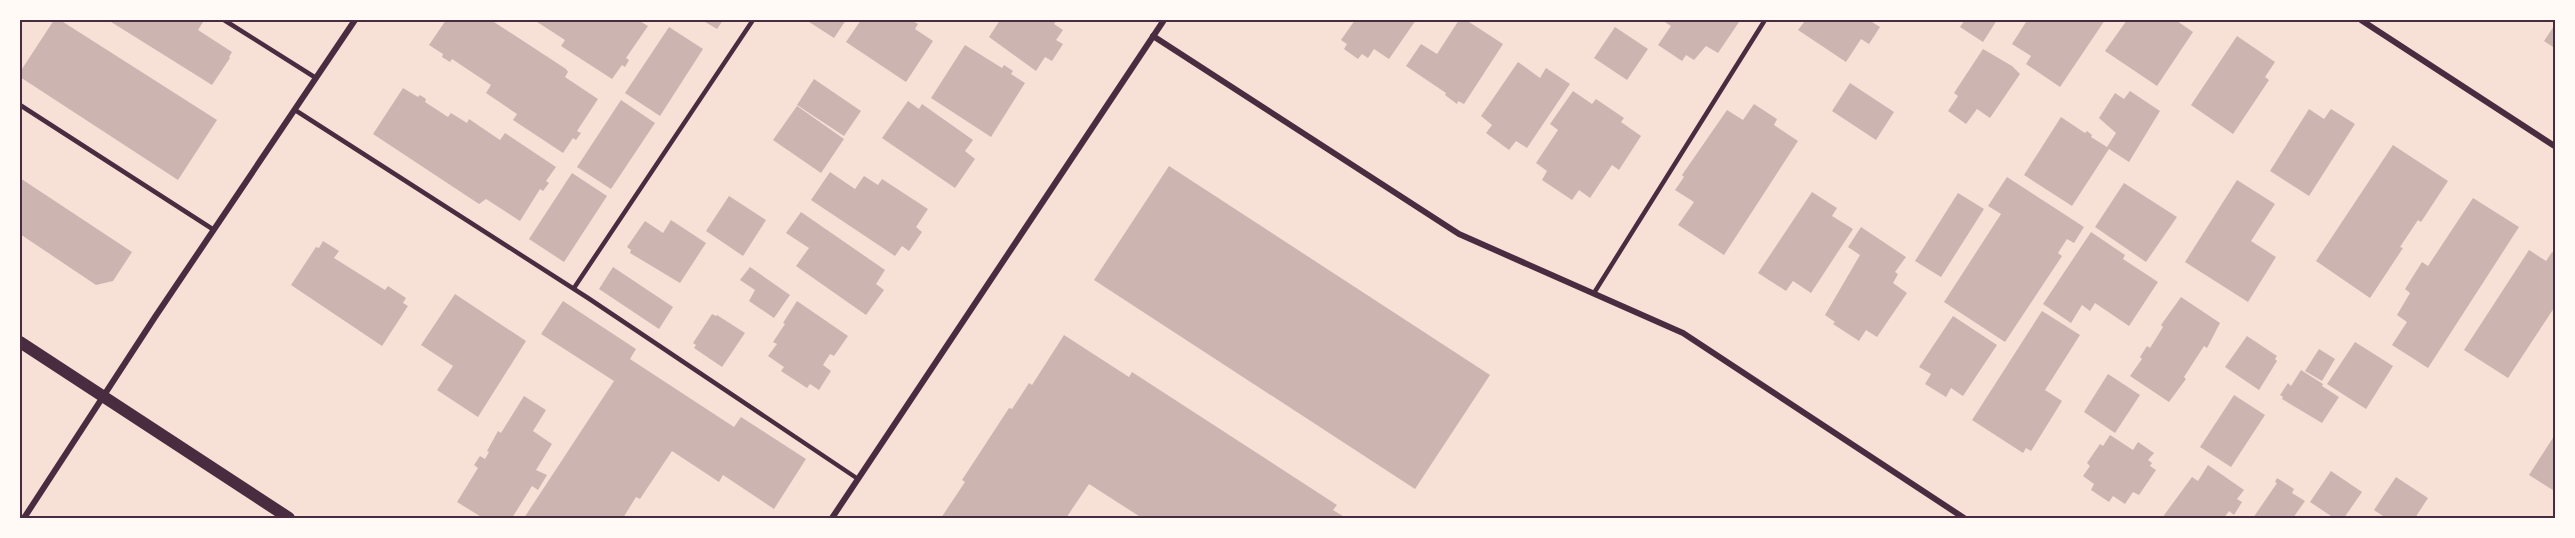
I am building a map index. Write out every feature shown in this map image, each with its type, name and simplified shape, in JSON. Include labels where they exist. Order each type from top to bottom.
[{"type":"main road","points":[[20,342],[289,519]]},
{"type":"street","points":[[24,519],[355,20]]},
{"type":"street","points":[[832,519],[1164,20]]},
{"type":"street","points":[[2361,20],[2556,147]]},
{"type":"street","points":[[1153,36],[1459,234],[1683,333],[1964,519]]},
{"type":"lane","points":[[224,20],[316,78]]},
{"type":"lane","points":[[574,288],[753,20]]},
{"type":"lane","points":[[1594,293],[1765,20]]},
{"type":"lane","points":[[20,105],[214,230]]},
{"type":"lane","points":[[295,110],[574,288],[858,479]]},
{"type":"building","points":[[54,20],[60,20],[217,120],[178,180],[20,77],[20,72]]},
{"type":"building","points":[[108,20],[199,20],[203,22],[198,30],[232,52],[212,85]]},
{"type":"building","points":[[446,20],[491,20],[566,69],[568,72],[565,77],[598,99],[577,131],[581,133],[576,140],[573,138],[563,153],[513,120],[517,114],[486,93],[491,85],[452,59],[450,62],[442,57],[443,54],[429,45]]},
{"type":"building","points":[[534,20],[638,20],[648,26],[626,58],[629,60],[625,67],[622,65],[612,79],[561,46],[565,40]]},
{"type":"building","points":[[702,20],[723,20],[717,29]]},
{"type":"building","points":[[806,20],[846,20],[834,38]]},
{"type":"building","points":[[861,20],[901,20],[905,22],[911,20],[918,24],[915,29],[933,41],[906,82],[846,42]]},
{"type":"building","points":[[1000,20],[1054,20],[1056,21],[1054,24],[1063,30],[1056,40],[1063,44],[1052,61],[1045,57],[1036,71],[989,37]]},
{"type":"building","points":[[1355,20],[1416,20],[1389,59],[1374,49],[1368,58],[1362,54],[1358,59],[1344,49],[1347,44],[1341,40]]},
{"type":"building","points":[[1459,20],[1466,20],[1503,44],[1464,104],[1458,101],[1457,104],[1445,95],[1446,93],[1406,66],[1421,44],[1437,54]]},
{"type":"building","points":[[1662,20],[1735,20],[1739,22],[1718,53],[1706,46],[1694,60],[1686,55],[1682,61],[1658,45],[1671,26]]},
{"type":"building","points":[[1802,20],[1874,20],[1872,22],[1880,27],[1869,44],[1861,39],[1846,62],[1798,30],[1805,21]]},
{"type":"building","points":[[1965,20],[1997,20],[1983,42],[1960,27]]},
{"type":"building","points":[[2022,20],[2105,20],[2060,87],[2026,64],[2031,56],[2012,44],[2026,22]]},
{"type":"building","points":[[2127,20],[2179,20],[2177,21],[2193,32],[2157,86],[2105,51]]},
{"type":"building","points":[[2556,23],[2556,49],[2544,41]]},
{"type":"building","points":[[669,27],[703,49],[660,116],[625,93]]},
{"type":"building","points":[[1615,27],[1648,49],[1627,80],[1594,58]]},
{"type":"building","points":[[2237,36],[2275,62],[2265,77],[2269,80],[2233,134],[2191,105]]},
{"type":"building","points":[[965,45],[1002,68],[1004,65],[1013,71],[1011,74],[1025,83],[991,137],[931,98]]},
{"type":"building","points":[[1983,49],[2012,66],[2020,74],[1990,118],[1977,109],[1966,124],[1948,111],[1958,96],[1954,93]]},
{"type":"building","points":[[1518,62],[1540,78],[1546,68],[1570,84],[1527,148],[1516,141],[1509,150],[1486,133],[1492,125],[1481,116]]},
{"type":"building","points":[[814,79],[861,111],[844,136],[797,105]]},
{"type":"building","points":[[1850,83],[1894,112],[1876,140],[1832,111]]},
{"type":"building","points":[[403,88],[418,97],[420,95],[426,99],[425,102],[448,117],[451,113],[467,123],[469,119],[500,140],[505,133],[556,167],[546,181],[549,183],[543,191],[540,189],[520,221],[486,199],[479,204],[373,134]]},
{"type":"building","points":[[1573,91],[1592,104],[1596,99],[1624,118],[1621,122],[1641,136],[1619,170],[1612,165],[1590,198],[1579,190],[1572,200],[1542,180],[1547,171],[1536,163],[1558,130],[1550,124]]},
{"type":"building","points":[[2130,91],[2160,111],[2129,162],[2109,149],[2072,206],[2024,175],[2061,117],[2085,133],[2087,131],[2092,135],[2091,137],[2107,147],[2116,133],[2099,118],[2115,93],[2124,99]]},
{"type":"building","points":[[621,100],[655,123],[611,189],[577,167]]},
{"type":"building","points":[[908,101],[919,109],[922,104],[973,140],[965,151],[975,159],[955,188],[882,138]]},
{"type":"building","points":[[1754,104],[1777,119],[1774,125],[1798,141],[1724,255],[1678,225],[1694,202],[1675,190],[1684,177],[1682,175],[1727,110],[1743,120]]},
{"type":"building","points":[[797,106],[844,139],[821,173],[773,140]]},
{"type":"building","points":[[2309,109],[2324,119],[2331,109],[2355,124],[2309,196],[2270,171]]},
{"type":"building","points":[[2393,145],[2448,181],[2421,222],[2418,220],[2400,247],[2403,248],[2370,298],[2316,261]]},
{"type":"building","points":[[1169,166],[1490,375],[1415,489],[1094,280]]},
{"type":"building","points":[[830,172],[855,189],[864,176],[878,185],[882,179],[928,209],[916,227],[922,232],[909,251],[902,246],[895,256],[811,200]]},
{"type":"building","points":[[572,173],[607,196],[564,262],[529,239]]},
{"type":"building","points":[[2007,177],[2084,227],[2074,243],[2067,239],[2058,253],[2062,256],[2005,342],[1944,302],[2001,214],[1988,206]]},
{"type":"building","points":[[20,178],[132,252],[113,281],[96,285],[20,234]]},
{"type":"building","points":[[2237,180],[2275,204],[2251,241],[2276,257],[2248,302],[2185,262]]},
{"type":"building","points":[[2124,183],[2177,217],[2146,262],[2095,227]]},
{"type":"building","points":[[1812,192],[1837,208],[1832,216],[1853,229],[1811,293],[1793,281],[1786,291],[1758,273]]},
{"type":"building","points":[[1958,193],[1984,209],[1941,277],[1915,261]]},
{"type":"building","points":[[729,196],[766,220],[743,256],[706,231]]},
{"type":"building","points":[[2473,198],[2519,227],[2428,368],[2392,345],[2407,322],[2397,315],[2410,293],[2405,289],[2422,262],[2428,266]]},
{"type":"building","points":[[801,212],[885,270],[876,284],[884,290],[866,315],[796,266],[809,248],[786,233]]},
{"type":"building","points":[[671,220],[706,243],[680,283],[630,253],[631,250],[627,247],[645,221],[663,233]]},
{"type":"building","points":[[1861,227],[1906,257],[1895,272],[1898,274],[1893,283],[1907,293],[1877,337],[1866,330],[1859,341],[1833,324],[1835,322],[1825,315],[1860,255],[1848,247]]},
{"type":"building","points":[[2091,232],[2125,255],[2123,259],[2158,282],[2129,326],[2095,303],[2090,311],[2082,305],[2071,323],[2043,304]]},
{"type":"building","points":[[323,241],[339,251],[334,258],[385,290],[388,286],[406,298],[403,303],[408,306],[382,346],[291,285],[316,247],[319,248]]},
{"type":"building","points":[[2529,250],[2546,261],[2552,252],[2556,254],[2556,305],[2508,378],[2464,350]]},
{"type":"building","points":[[613,267],[673,307],[659,329],[599,289]]},
{"type":"building","points":[[750,267],[790,295],[774,318],[749,301],[755,290],[740,280]]},
{"type":"building","points":[[455,294],[526,341],[478,417],[437,390],[453,366],[421,345]]},
{"type":"building","points":[[2181,297],[2220,323],[2207,348],[2204,346],[2184,377],[2186,379],[2169,402],[2130,376],[2142,359],[2140,357],[2147,346],[2150,348],[2163,327],[2161,325]]},
{"type":"building","points":[[563,301],[636,349],[630,359],[734,427],[741,417],[806,459],[774,509],[723,475],[719,482],[672,451],[640,499],[636,497],[623,518],[524,518],[614,381],[541,334]]},
{"type":"building","points":[[797,301],[848,336],[834,356],[830,354],[823,365],[831,371],[819,390],[810,384],[807,388],[781,371],[784,367],[768,356],[777,344],[773,342]]},
{"type":"building","points":[[2042,311],[2080,335],[2045,390],[2062,401],[2031,451],[2026,448],[2023,453],[1972,420]]},
{"type":"building","points":[[712,314],[745,333],[722,367],[694,348],[696,345],[693,343]]},
{"type":"building","points":[[1953,316],[1997,345],[1963,396],[1951,388],[1946,397],[1925,384],[1931,374],[1919,367]]},
{"type":"building","points":[[1064,335],[1129,377],[1132,372],[1337,505],[1333,510],[1346,518],[1142,518],[1089,484],[1066,518],[941,518],[965,482],[962,480],[1009,408],[1012,409],[1029,383],[1032,385]]},
{"type":"building","points":[[2247,336],[2277,356],[2275,359],[2277,361],[2259,390],[2225,367]]},
{"type":"building","points":[[2355,342],[2393,366],[2366,409],[2327,384]]},
{"type":"building","points":[[2319,349],[2335,359],[2322,381],[2305,371]]},
{"type":"building","points":[[2301,370],[2339,397],[2322,423],[2282,399],[2280,395],[2288,383],[2291,386]]},
{"type":"building","points":[[2108,374],[2140,395],[2115,433],[2084,412]]},
{"type":"building","points":[[2234,395],[2265,415],[2231,467],[2200,447]]},
{"type":"building","points":[[524,396],[546,410],[533,431],[552,444],[536,470],[547,475],[538,490],[532,486],[512,518],[483,518],[457,502],[478,468],[474,465],[480,456],[485,459],[498,431],[501,433]]},
{"type":"building","points":[[2556,433],[2556,492],[2529,475]]},
{"type":"building","points":[[2110,435],[2133,450],[2138,442],[2154,453],[2148,460],[2152,463],[2150,466],[2156,470],[2139,495],[2133,492],[2125,504],[2113,496],[2109,502],[2091,490],[2094,484],[2083,476],[2090,466],[2087,463],[2100,444],[2103,446]]},
{"type":"building","points":[[2208,465],[2244,490],[2237,499],[2242,502],[2234,515],[2229,511],[2224,518],[2162,518],[2192,477],[2198,481]]},
{"type":"building","points":[[2331,471],[2362,492],[2344,518],[2334,518],[2310,502]]},
{"type":"building","points":[[2396,477],[2428,498],[2415,518],[2386,518],[2374,510]]},
{"type":"building","points":[[2277,478],[2294,489],[2292,493],[2305,501],[2293,518],[2253,518],[2277,483],[2275,482]]}]
